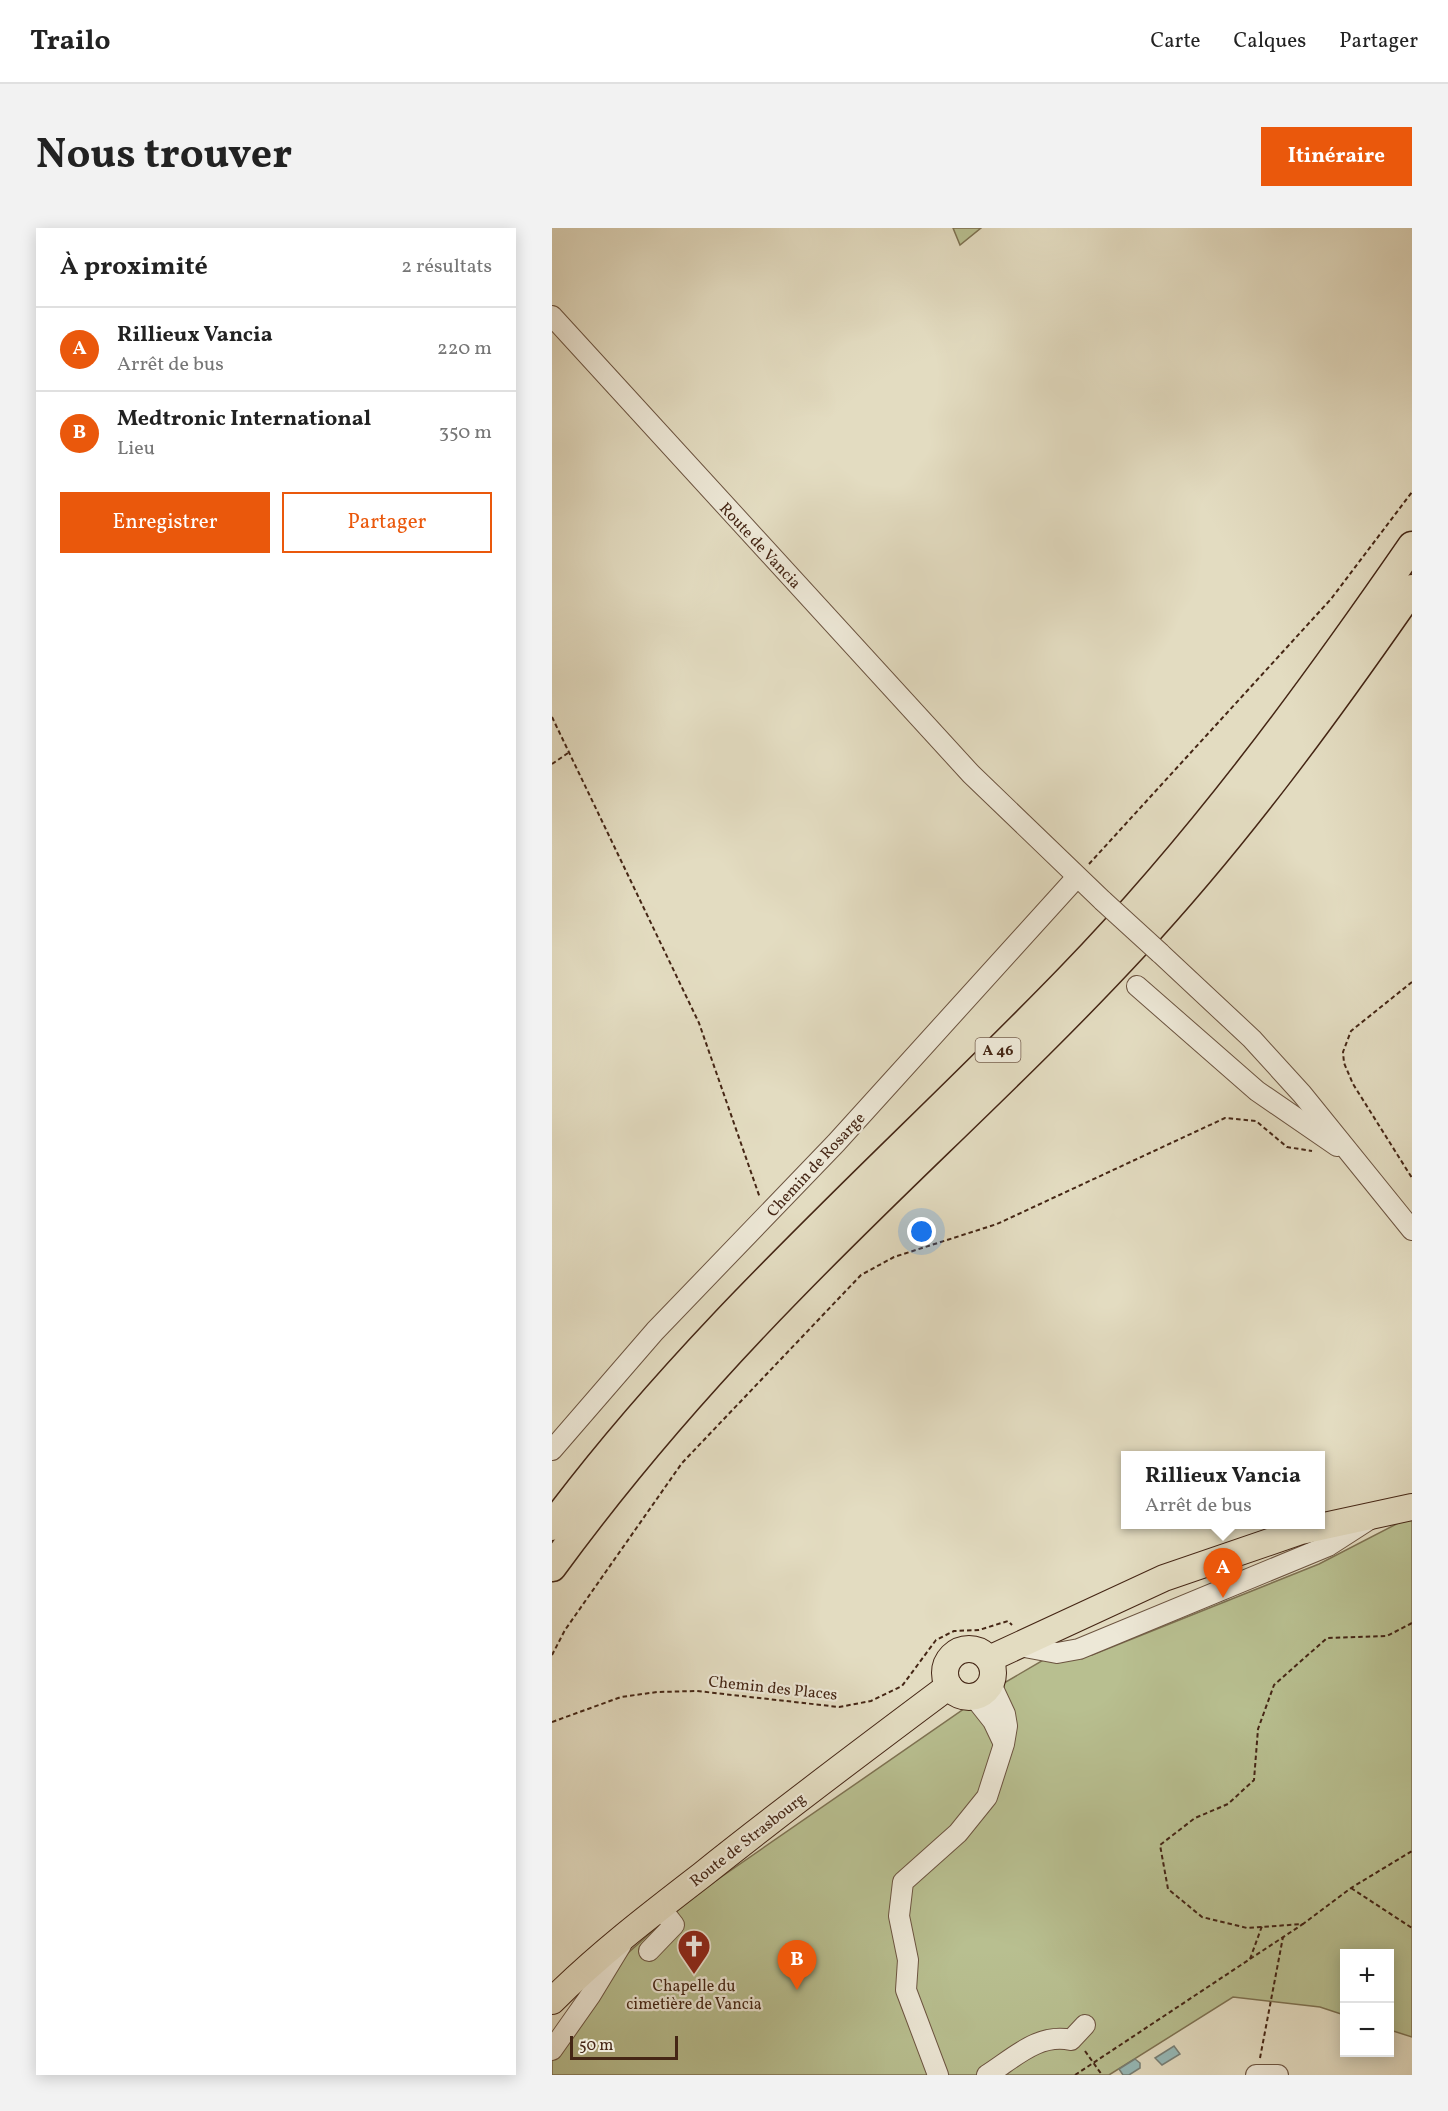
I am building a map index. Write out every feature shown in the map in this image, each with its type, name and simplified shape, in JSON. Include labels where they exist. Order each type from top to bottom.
[{"type":"highway","name":"A 46","points":[[552,1526],[634,1421],[703,1344],[1035,1014],[1168,872],[1303,702],[1412,546]]},
{"type":"highway","name":"A 46","points":[[552,1567],[618,1480],[724,1357],[1081,1001],[1187,888],[1318,723],[1412,589]]},
{"type":"main road","points":[[1325,1526],[1412,1508]]},
{"type":"main road","points":[[989,1659],[1164,1578],[1311,1529]]},
{"type":"main road","points":[[967,1649],[983,1653],[989,1659],[993,1674],[983,1690],[960,1696],[949,1686],[945,1670],[952,1656],[967,1649]]},
{"type":"main road","name":"Route de Strasbourg","points":[[552,2001],[660,1907],[796,1800],[949,1686]]},
{"type":"street","name":"Route de Vancia","points":[[552,316],[971,774],[1077,877],[1252,1039],[1352,1155],[1412,1230]]},
{"type":"street","name":"Chemin de Rosarge","points":[[552,1450],[655,1331],[766,1217],[1077,877]]},
{"type":"street","points":[[1137,986],[1257,1090],[1327,1141],[1352,1155]]},
{"type":"street","points":[[1024,1643],[1057,1653],[1079,1649],[1328,1546],[1377,1515]]},
{"type":"street","points":[[938,2075],[906,1990],[908,1960],[899,1916],[903,1882],[958,1833],[987,1797],[1004,1744],[993,1721],[983,1690]]},
{"type":"street","points":[[649,1951],[674,1925],[660,1907]]},
{"type":"street","points":[[552,2050],[590,1996],[627,1934]]},
{"type":"street","points":[[987,2075],[1036,2043],[1057,2037],[1071,2040],[1085,2025]]},
{"type":"street","points":[[1256,2075],[1278,2075]]},
{"type":"path","points":[[1077,877],[1331,599],[1412,492]]},
{"type":"path","points":[[552,717],[699,1023],[766,1217]]},
{"type":"path","points":[[552,764],[568,753]]},
{"type":"path","points":[[1412,982],[1352,1030],[1343,1052],[1344,1063],[1353,1084],[1412,1178]]},
{"type":"path","points":[[552,1655],[565,1630],[682,1462],[861,1275],[894,1257],[998,1224],[1225,1118],[1256,1121],[1287,1147],[1312,1151],[1327,1141]]},
{"type":"path","name":"Chemin des Places","points":[[552,1722],[621,1696],[657,1692],[697,1691],[839,1707],[871,1701],[902,1686],[936,1640],[954,1630],[979,1630],[1008,1621],[1024,1643]]},
{"type":"path","points":[[1303,1924],[1247,1928],[1202,1917],[1168,1889],[1160,1845],[1195,1818],[1228,1804],[1254,1780],[1258,1729],[1274,1686],[1328,1638],[1387,1636],[1412,1623]]},
{"type":"path","points":[[1075,2075],[1303,1924],[1351,1888],[1412,1851]]},
{"type":"path","points":[[1351,1888],[1412,1928]]},
{"type":"path","points":[[1250,1959],[1262,1926]]},
{"type":"path","points":[[1256,2075],[1283,1937]]},
{"type":"path","points":[[1071,2040],[1085,2050],[1102,2075]]},
{"type":"green space","points":[[953,228],[981,228],[960,245]]},
{"type":"green space","points":[[1412,1516],[1412,2037],[1394,2031],[1394,1949],[1340,1949],[1340,2014],[1320,2007],[1233,1997],[1109,2075],[552,2075],[552,2060],[628,1953],[685,1902],[987,1693],[1045,1659],[1092,1655],[1319,1564]]},
{"type":"water","points":[[1174,2046],[1180,2054],[1162,2065],[1155,2058]]},
{"type":"water","points":[[1135,2059],[1140,2063],[1140,2068],[1129,2075],[1123,2075],[1119,2069]]},
{"type":"place","name":"Rillieux Vancia","points":[[1223,1598]]},
{"type":"place","name":"Chapelle du cimetière de Vancia","points":[[694,1975]]},
{"type":"place","name":"Medtronic International","points":[[797,1990]]}]
